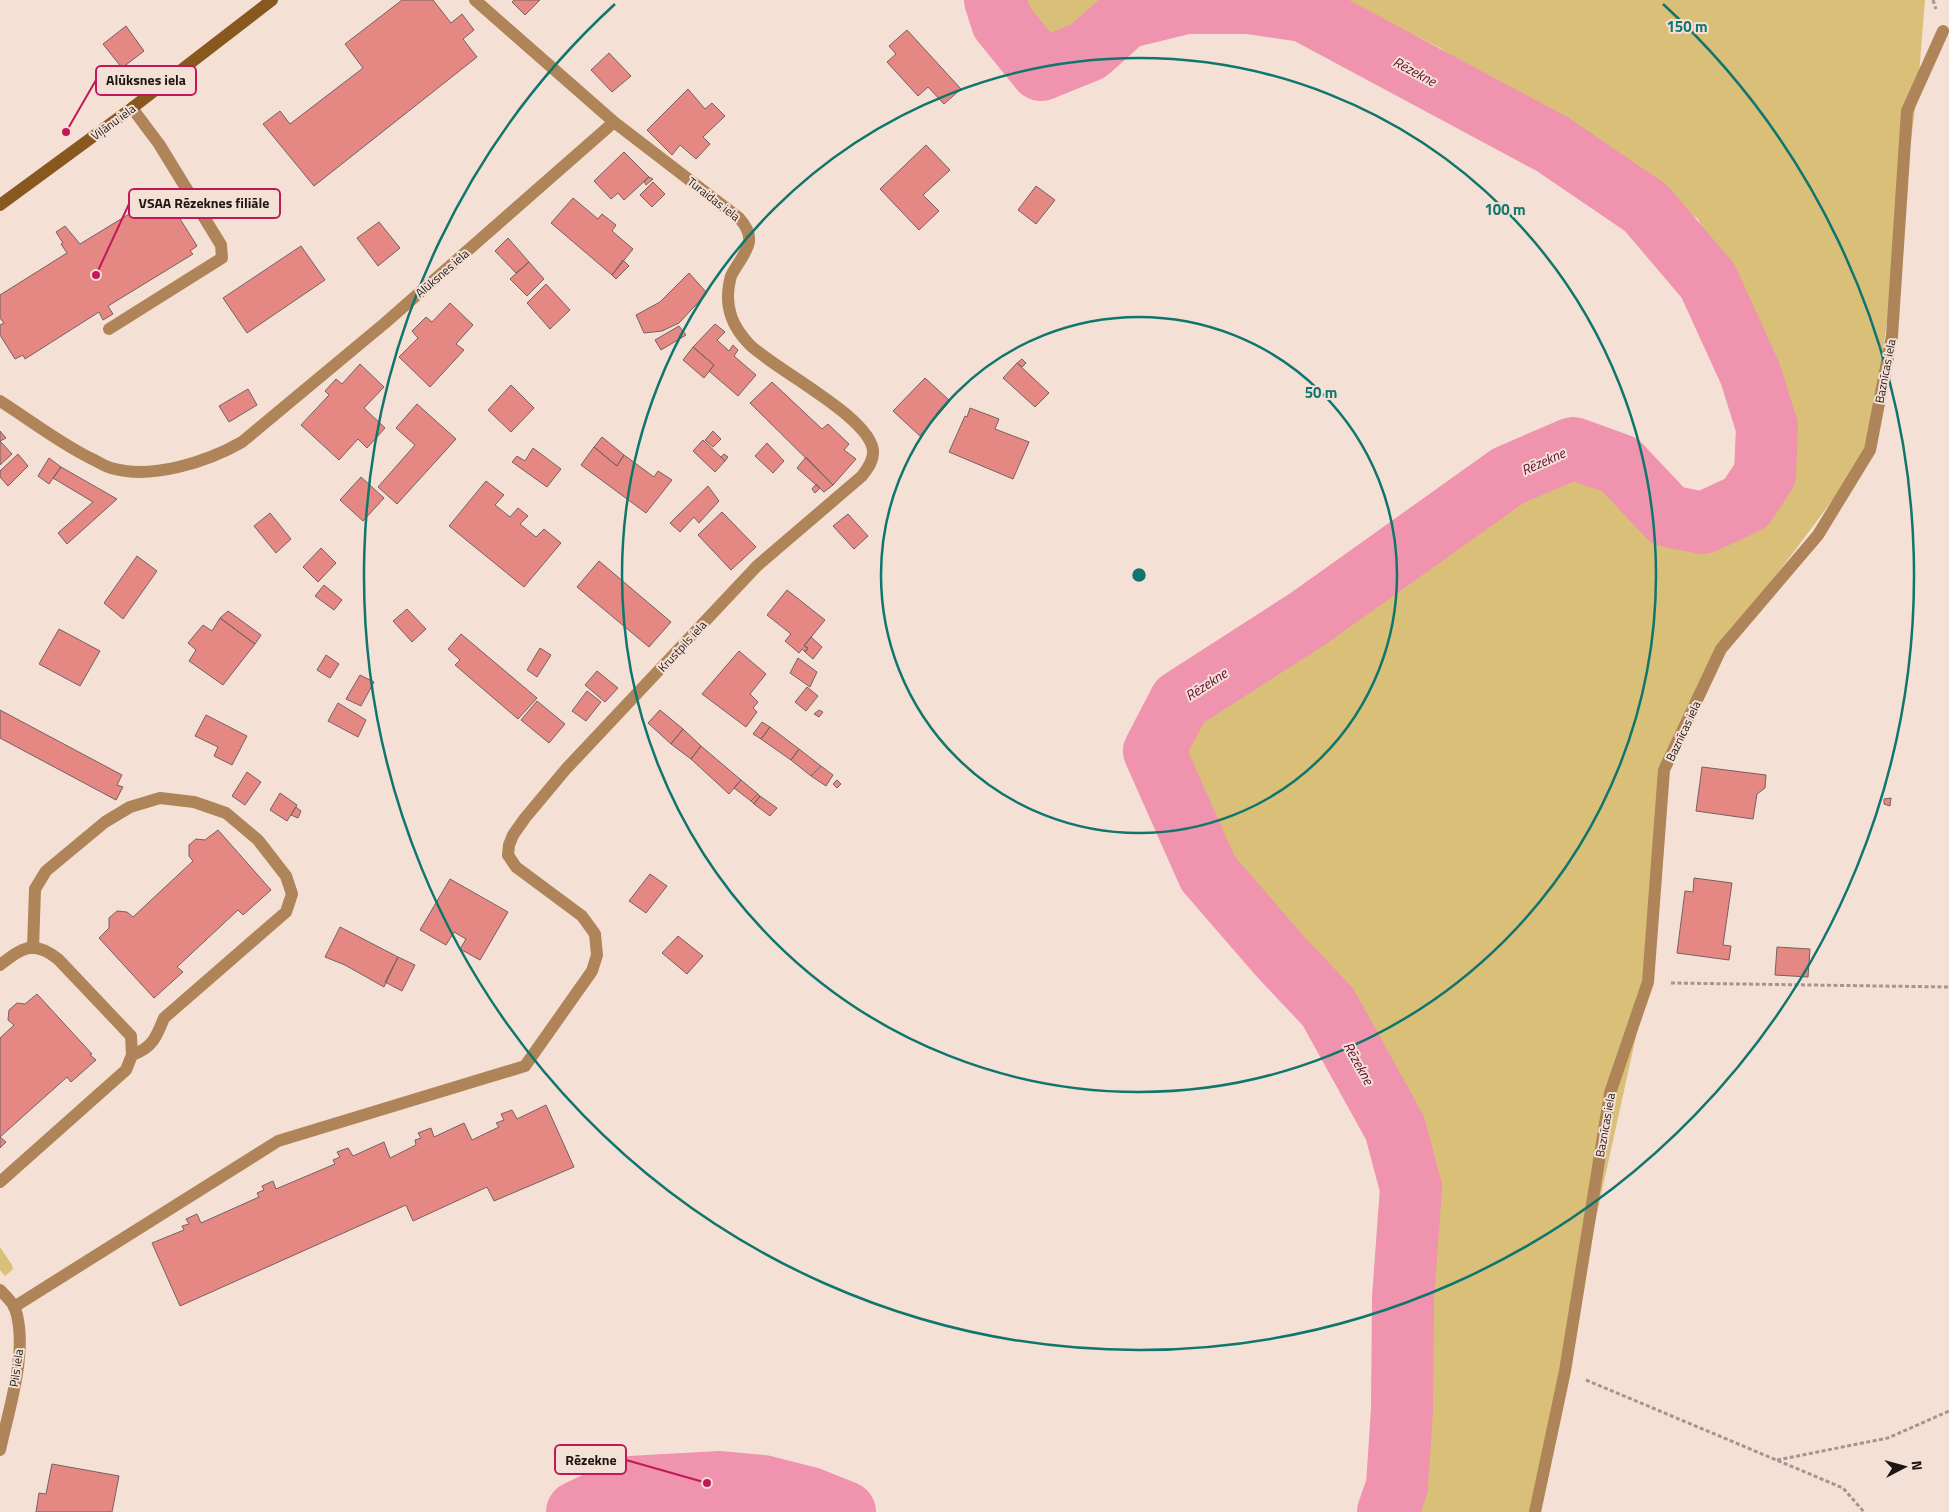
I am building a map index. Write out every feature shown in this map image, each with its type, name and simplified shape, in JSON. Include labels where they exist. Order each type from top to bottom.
[{"type":"main road","name":"Viļānu iela","points":[[0,205],[132,108],[272,0]]},
{"type":"street","name":"Turaidas iela","points":[[475,0],[614,122],[739,218],[747,227],[750,243],[744,257],[730,276],[727,295],[729,314],[738,331],[751,346],[828,400],[852,420],[871,442],[874,453]]},
{"type":"street","name":"Baznīcas iela","points":[[1535,1512],[1565,1371],[1610,1093],[1648,982],[1664,770],[1721,649],[1818,535],[1870,450],[1892,336],[1907,111],[1946,31]]},
{"type":"street","points":[[109,330],[222,258],[221,245],[159,144],[132,108]]},
{"type":"street","name":"Alūksnes iela","points":[[0,401],[73,449],[110,468],[134,472],[182,467],[224,452],[242,442],[378,329],[614,122]]},
{"type":"street","name":"Krustpils iela","points":[[14,1307],[278,1141],[525,1066],[592,972],[597,955],[595,934],[582,916],[516,868],[508,855],[513,835],[566,769],[757,566],[862,476],[870,465],[874,453]]},
{"type":"street","points":[[33,948],[35,889],[46,871],[105,822],[130,807],[160,798],[194,802],[226,814],[258,840],[286,876],[292,894],[286,912],[164,1018],[157,1036],[146,1050],[132,1055]]},
{"type":"street","points":[[0,965],[20,950],[33,948],[47,950],[58,959],[131,1036],[132,1055],[126,1070],[0,1182]]},
{"type":"street","name":"Pils iela","points":[[0,1290],[14,1307],[20,1339],[17,1372],[0,1450]]},
{"type":"path","points":[[1648,982],[1949,987]]},
{"type":"path","points":[[1565,1371],[1843,1488],[1864,1512]]},
{"type":"path","points":[[1776,1460],[1888,1438],[1949,1411]]},
{"type":"shaded area","points":[[1022,0],[1122,0],[1114,2],[1125,18],[1041,70]]},
{"type":"shaded area","points":[[1343,0],[1925,0],[1918,87],[1870,450],[1721,649],[1664,770],[1648,982],[1531,1512],[1388,1512],[1397,1486],[1411,1188],[1395,1128],[1328,1007],[1208,873],[1154,751],[1180,701],[1309,618],[1508,476],[1573,448],[1662,537],[1767,526],[1791,438],[1698,219],[1440,48]]},
{"type":"shaded area","points":[[0,1247],[13,1269],[5,1276],[0,1270]]},
{"type":"shaded area","points":[[707,1483],[817,1512],[601,1512]]},
{"type":"building","points":[[402,0],[433,0],[451,23],[462,14],[474,30],[463,39],[477,57],[314,186],[263,124],[280,111],[290,124],[363,68],[345,44]]},
{"type":"building","points":[[514,0],[540,0],[525,15],[512,2]]},
{"type":"building","points":[[126,26],[144,51],[122,68],[103,44]]},
{"type":"building","points":[[907,30],[961,89],[944,104],[928,87],[918,96],[887,62],[896,54],[889,46]]},
{"type":"building","points":[[609,53],[631,76],[612,92],[591,70]]},
{"type":"building","points":[[688,89],[705,109],[712,103],[725,116],[703,137],[710,144],[696,159],[680,145],[672,155],[647,130]]},
{"type":"building","points":[[926,145],[950,170],[923,195],[939,211],[919,230],[880,189]]},
{"type":"building","points":[[624,152],[649,177],[624,200],[618,193],[611,199],[594,181]]},
{"type":"building","points":[[649,177],[653,179],[646,185],[644,181]]},
{"type":"building","points":[[653,182],[665,194],[652,207],[640,195]]},
{"type":"building","points":[[1036,186],[1055,200],[1036,224],[1018,210]]},
{"type":"building","points":[[157,197],[171,219],[177,214],[197,246],[190,251],[193,254],[108,306],[113,314],[103,320],[99,312],[25,359],[23,355],[15,359],[0,335],[0,325],[4,323],[0,318],[0,295],[67,253],[56,232],[65,226],[80,244]]},
{"type":"building","points":[[573,198],[598,219],[602,214],[616,225],[612,231],[633,249],[612,275],[551,223]]},
{"type":"building","points":[[379,222],[400,248],[378,266],[357,238]]},
{"type":"building","points":[[508,238],[529,262],[516,273],[495,251]]},
{"type":"building","points":[[301,246],[325,280],[247,333],[223,298]]},
{"type":"building","points":[[623,260],[629,266],[616,279],[612,275]]},
{"type":"building","points":[[529,262],[544,279],[527,296],[510,279]]},
{"type":"building","points":[[689,273],[707,293],[679,323],[662,331],[644,333],[636,315],[660,302]]},
{"type":"building","points":[[546,284],[570,310],[550,329],[527,303]]},
{"type":"building","points":[[450,303],[473,325],[456,344],[464,350],[430,387],[399,357],[418,338],[412,331],[426,317],[432,322]]},
{"type":"building","points":[[715,324],[725,332],[717,340],[729,351],[733,345],[738,350],[734,356],[756,375],[738,396],[709,371],[714,365],[693,347]]},
{"type":"building","points":[[679,326],[686,335],[661,350],[655,340]]},
{"type":"building","points":[[693,347],[714,365],[704,378],[683,360]]},
{"type":"building","points":[[1022,359],[1026,363],[1022,367],[1017,363]]},
{"type":"building","points":[[1017,363],[1049,393],[1035,407],[1003,378]]},
{"type":"building","points":[[360,364],[384,387],[364,408],[385,428],[367,448],[358,439],[339,460],[301,425],[329,395],[325,391],[336,379],[342,384]]},
{"type":"building","points":[[925,378],[950,401],[920,436],[893,411]]},
{"type":"building","points":[[772,382],[822,429],[828,424],[849,444],[844,450],[856,459],[833,485],[750,403]]},
{"type":"building","points":[[511,385],[534,408],[511,432],[488,410]]},
{"type":"building","points":[[248,389],[257,405],[229,422],[219,406]]},
{"type":"building","points":[[417,404],[456,439],[397,504],[378,487],[415,445],[396,428]]},
{"type":"building","points":[[970,408],[999,419],[995,429],[1029,442],[1013,479],[949,452]]},
{"type":"building","points":[[0,431],[6,438],[0,441]]},
{"type":"building","points":[[713,431],[721,439],[713,447],[705,440]]},
{"type":"building","points":[[602,437],[624,455],[617,466],[594,447]]},
{"type":"building","points":[[703,440],[725,461],[715,472],[693,451]]},
{"type":"building","points":[[0,441],[12,454],[0,465]]},
{"type":"building","points":[[767,443],[784,461],[773,473],[755,456]]},
{"type":"building","points":[[594,447],[617,466],[624,455],[654,477],[658,471],[672,480],[646,513],[581,465]]},
{"type":"building","points":[[533,448],[561,469],[547,487],[512,462],[517,456],[525,461]]},
{"type":"building","points":[[18,454],[28,466],[8,486],[0,477],[0,471]]},
{"type":"building","points":[[724,454],[728,457],[725,461],[721,457]]},
{"type":"building","points":[[806,457],[833,485],[824,492],[797,468]]},
{"type":"building","points":[[49,458],[61,467],[49,484],[38,476]]},
{"type":"building","points":[[61,467],[117,499],[67,544],[58,533],[93,502],[53,478]]},
{"type":"building","points":[[361,477],[384,498],[363,521],[340,500]]},
{"type":"building","points":[[486,481],[504,495],[495,505],[510,517],[518,508],[528,516],[520,524],[536,537],[544,529],[561,543],[524,587],[449,526]]},
{"type":"building","points":[[816,484],[820,488],[815,493],[812,489]]},
{"type":"building","points":[[708,486],[719,501],[699,523],[694,517],[680,532],[670,523]]},
{"type":"building","points":[[722,512],[756,547],[731,570],[698,535]]},
{"type":"building","points":[[270,513],[291,539],[276,553],[254,526]]},
{"type":"building","points":[[848,514],[868,536],[854,549],[833,526]]},
{"type":"building","points":[[321,548],[336,563],[318,582],[303,567]]},
{"type":"building","points":[[137,556],[157,571],[123,619],[104,603]]},
{"type":"building","points":[[599,561],[671,622],[649,647],[577,587]]},
{"type":"building","points":[[324,585],[342,600],[334,610],[315,596]]},
{"type":"building","points":[[787,590],[825,620],[804,646],[808,648],[805,652],[802,649],[799,653],[785,641],[791,634],[767,615]]},
{"type":"building","points":[[407,609],[426,629],[412,642],[393,621]]},
{"type":"building","points":[[228,611],[261,635],[255,644],[220,618]]},
{"type":"building","points":[[220,618],[255,644],[223,685],[189,661],[196,650],[188,643],[203,625],[212,631]]},
{"type":"building","points":[[59,629],[100,651],[80,686],[39,664]]},
{"type":"building","points":[[461,634],[537,698],[518,719],[455,665],[460,660],[448,649]]},
{"type":"building","points":[[811,637],[822,647],[813,659],[805,652],[808,648],[804,646]]},
{"type":"building","points":[[540,648],[551,655],[537,677],[527,670]]},
{"type":"building","points":[[739,651],[766,674],[750,694],[758,702],[753,708],[757,712],[746,727],[702,694]]},
{"type":"building","points":[[326,655],[339,664],[330,678],[317,670]]},
{"type":"building","points":[[798,658],[817,672],[810,687],[790,673]]},
{"type":"building","points":[[597,671],[618,688],[605,702],[585,685]]},
{"type":"building","points":[[360,675],[374,682],[361,706],[346,699]]},
{"type":"building","points":[[807,687],[818,696],[806,711],[795,702]]},
{"type":"building","points":[[587,691],[601,702],[586,721],[572,711]]},
{"type":"building","points":[[537,701],[565,724],[549,743],[521,720]]},
{"type":"building","points":[[338,703],[366,720],[358,737],[328,721]]},
{"type":"building","points":[[0,710],[122,775],[117,785],[123,787],[116,800],[0,738]]},
{"type":"building","points":[[660,710],[683,729],[671,744],[648,723]]},
{"type":"building","points":[[819,710],[823,712],[819,717],[814,714]]},
{"type":"building","points":[[206,715],[247,736],[232,765],[214,756],[218,747],[195,736]]},
{"type":"building","points":[[762,722],[770,727],[761,739],[753,734]]},
{"type":"building","points":[[770,727],[799,749],[791,760],[761,739]]},
{"type":"building","points":[[683,729],[701,746],[691,759],[671,744]]},
{"type":"building","points":[[701,746],[741,780],[729,794],[691,759]]},
{"type":"building","points":[[799,749],[821,766],[811,776],[791,760]]},
{"type":"building","points":[[821,766],[833,775],[826,786],[811,776]]},
{"type":"building","points":[[1702,767],[1766,775],[1765,788],[1757,794],[1753,819],[1696,811]]},
{"type":"building","points":[[247,772],[261,782],[245,805],[232,796]]},
{"type":"building","points":[[741,780],[758,794],[751,801],[734,788]]},
{"type":"building","points":[[837,780],[841,784],[837,788],[833,784]]},
{"type":"building","points":[[280,793],[297,805],[287,821],[270,810]]},
{"type":"building","points":[[758,794],[760,796],[754,804],[751,801]]},
{"type":"building","points":[[760,796],[777,808],[770,816],[754,804]]},
{"type":"building","points":[[1891,798],[1890,806],[1884,804],[1884,799]]},
{"type":"building","points":[[296,807],[301,811],[298,818],[291,815]]},
{"type":"building","points":[[218,830],[271,890],[243,915],[238,910],[177,967],[183,972],[154,998],[99,938],[109,928],[109,918],[117,911],[127,912],[133,917],[193,861],[189,856],[189,845],[196,839],[205,840]]},
{"type":"building","points":[[650,874],[667,886],[646,913],[629,901]]},
{"type":"building","points":[[1694,878],[1732,883],[1723,945],[1731,946],[1729,960],[1677,953],[1685,891],[1693,892]]},
{"type":"building","points":[[450,879],[508,912],[480,960],[460,949],[466,939],[454,932],[446,945],[420,930]]},
{"type":"building","points":[[340,927],[398,957],[384,987],[345,965],[325,957]]},
{"type":"building","points":[[678,936],[703,956],[687,974],[662,953]]},
{"type":"building","points":[[1777,947],[1810,949],[1808,977],[1775,975]]},
{"type":"building","points":[[398,957],[415,965],[402,991],[385,982]]},
{"type":"building","points":[[37,994],[96,1060],[71,1082],[67,1077],[0,1137],[0,1038],[14,1025],[8,1020],[9,1010],[17,1003],[25,1004]]},
{"type":"building","points":[[546,1105],[574,1167],[494,1201],[487,1187],[413,1221],[406,1205],[180,1306],[152,1243],[184,1230],[182,1226],[189,1224],[186,1219],[197,1214],[201,1223],[259,1197],[257,1193],[264,1190],[262,1186],[273,1181],[276,1189],[335,1164],[333,1160],[340,1157],[337,1152],[348,1148],[353,1156],[384,1142],[390,1158],[416,1145],[415,1140],[421,1138],[418,1133],[431,1128],[434,1137],[464,1123],[472,1140],[499,1127],[496,1123],[504,1120],[501,1114],[512,1110],[517,1119]]},
{"type":"building","points":[[0,1137],[6,1142],[0,1148]]},
{"type":"building","points":[[52,1464],[119,1476],[112,1512],[36,1512],[39,1493],[46,1494]]},
{"type":"waterway","name":"Rēzekne","points":[[995,0],[1002,22],[1041,70],[1088,51],[1125,18],[1186,3],[1249,3],[1304,11],[1552,144],[1646,208],[1708,281],[1750,373],[1767,427],[1765,474],[1746,503],[1703,523],[1668,516],[1620,465],[1573,448],[1508,476],[1309,618],[1180,701],[1154,751],[1208,873],[1279,955],[1328,1007],[1395,1128],[1411,1188],[1403,1298],[1402,1409],[1397,1486],[1388,1512]]},
{"type":"waterway","name":"Rēzekne","points":[[577,1512],[631,1487],[720,1482],[763,1486],[810,1498],[845,1512]]},
{"type":"place","name":"Alūksnes iela","points":[[66,132]]},
{"type":"place","name":"VSAA Rēzeknes filiāle","points":[[96,275]]},
{"type":"place","name":"Rēzekne","points":[[707,1483]]}]
